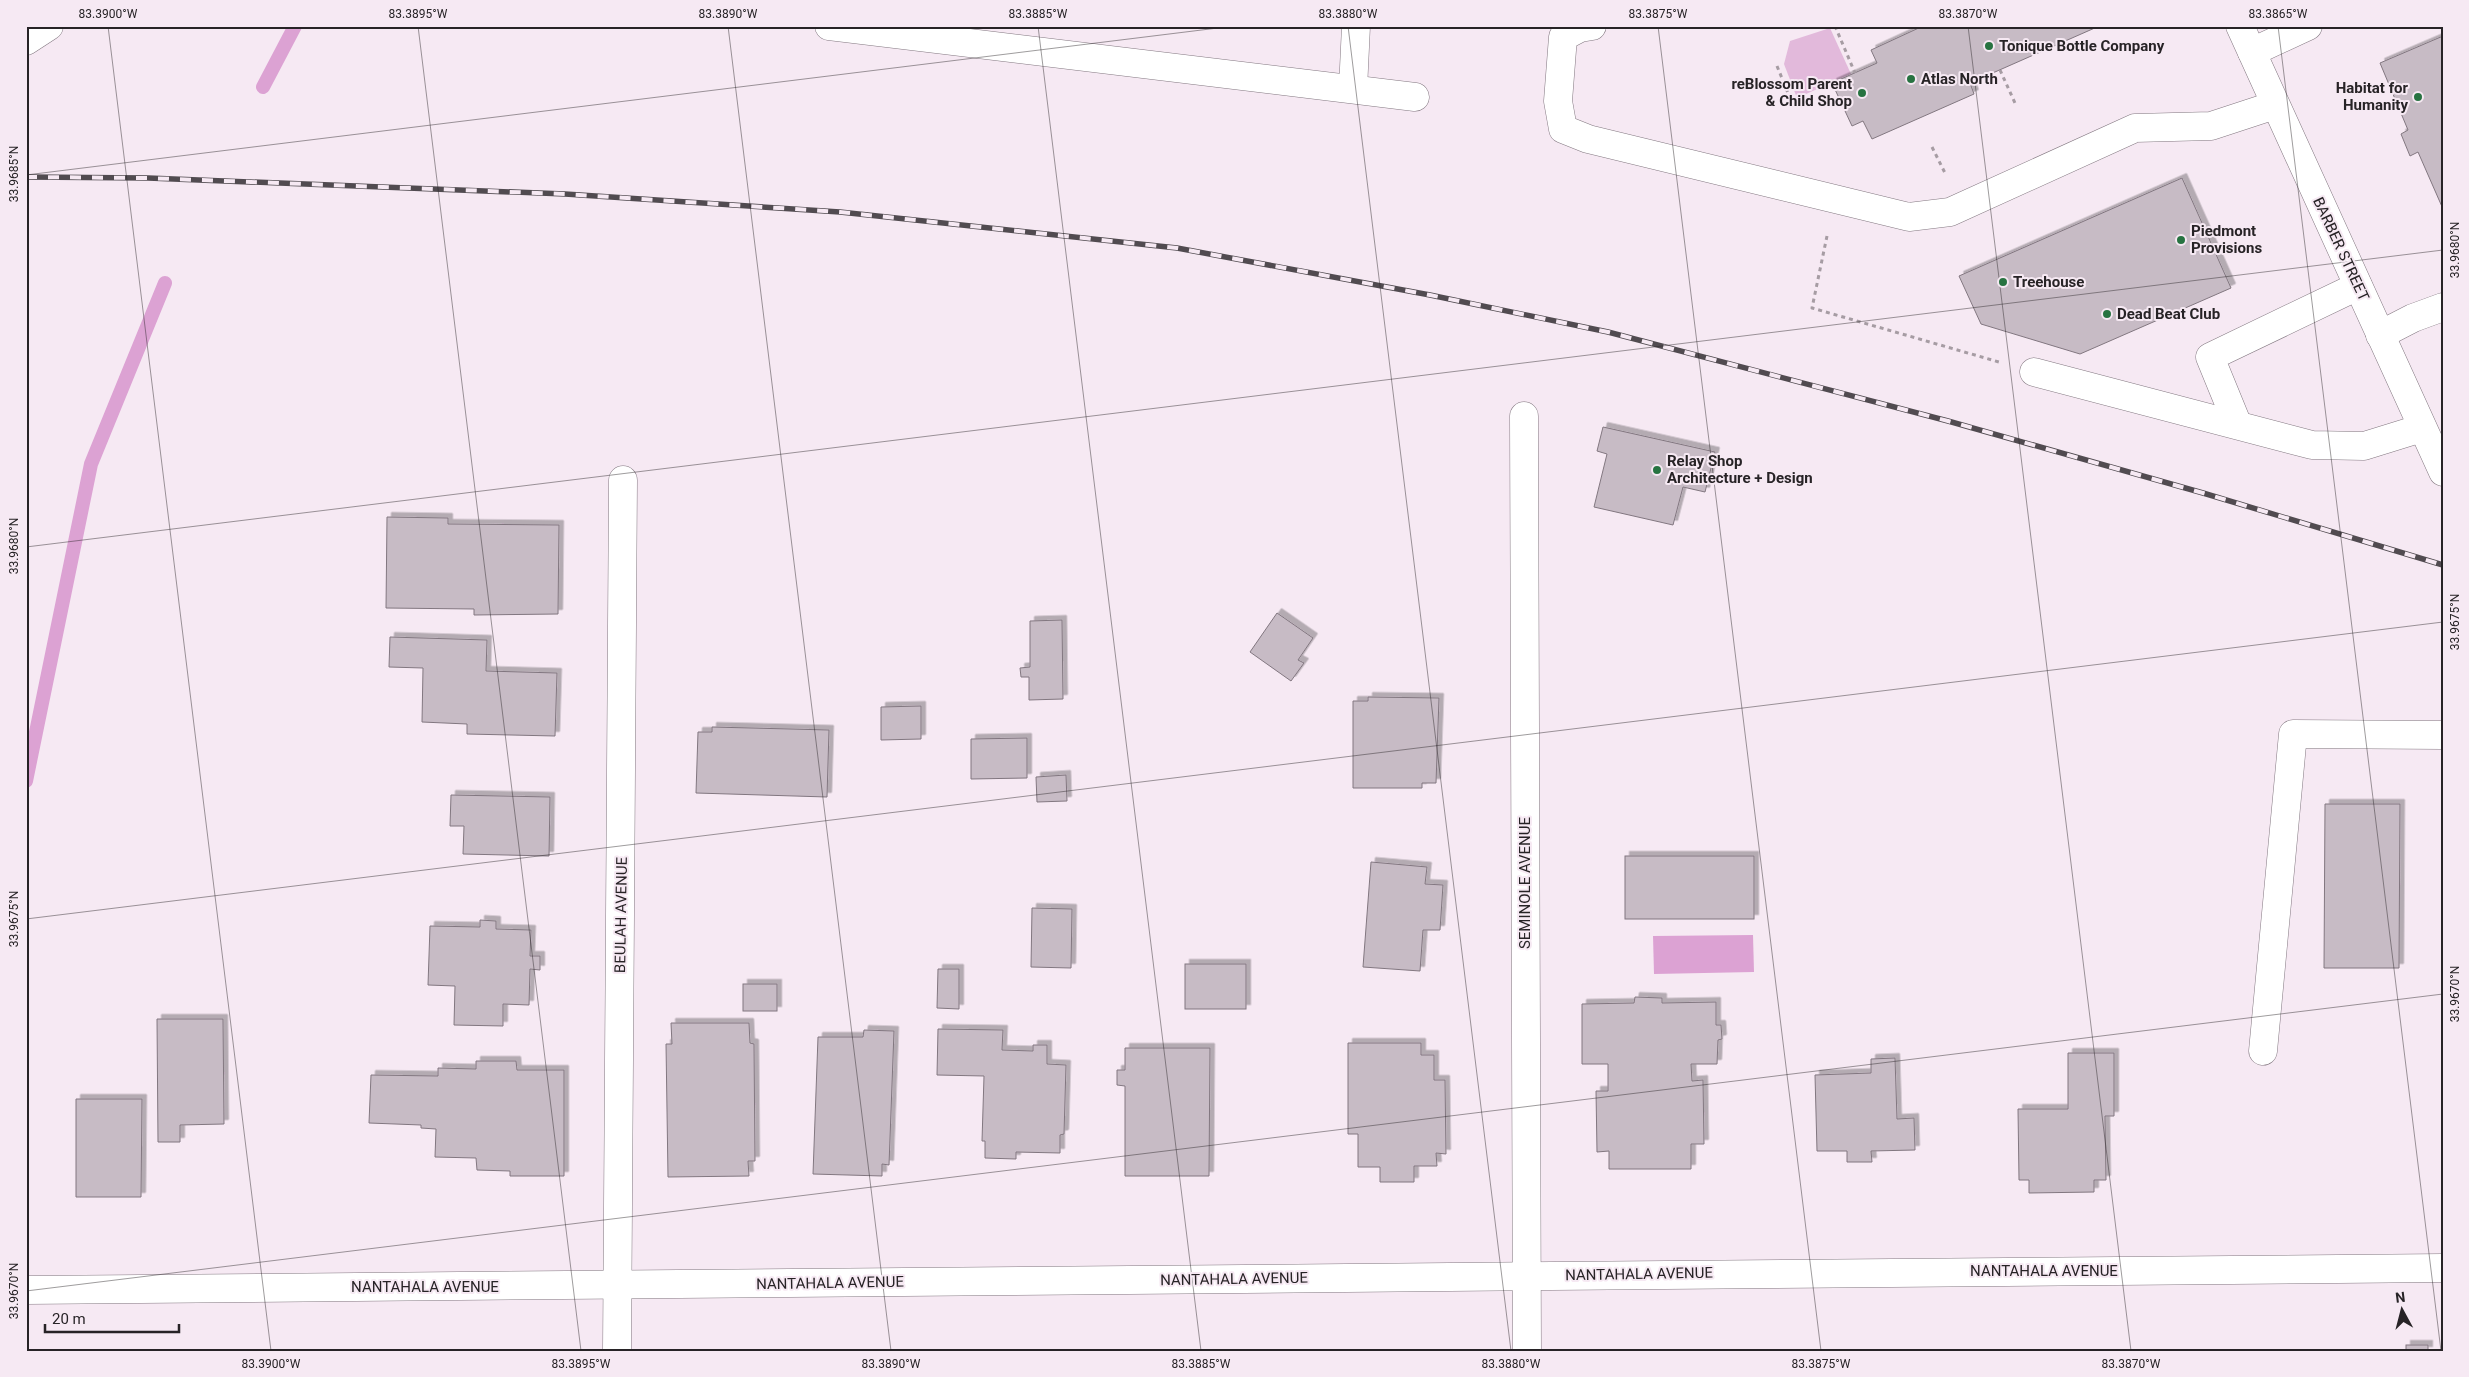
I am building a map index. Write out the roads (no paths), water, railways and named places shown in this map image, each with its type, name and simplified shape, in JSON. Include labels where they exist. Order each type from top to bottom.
[{"type":"street","points":[[26,41],[50,26]]},
{"type":"street","points":[[829,26],[1415,97]]},
{"type":"street","points":[[1353,89],[1356,26]]},
{"type":"street","points":[[1592,26],[1580,28],[1564,37],[1558,101],[1563,129],[1588,139],[1909,217],[1950,212],[2135,128],[2210,126],[2275,104]]},
{"type":"street","name":"BARBER STREET","points":[[2240,26],[2443,472]]},
{"type":"street","points":[[2252,52],[2308,26]]},
{"type":"street","points":[[2236,423],[2210,357],[2358,286]]},
{"type":"street","points":[[2380,335],[2413,318],[2443,306]]},
{"type":"street","points":[[2034,372],[2312,444],[2364,446],[2422,428]]},
{"type":"street","name":"SEMINOLE AVENUE","points":[[1524,416],[1527,1351]]},
{"type":"street","name":"BEULAH AVENUE","points":[[617,1351],[624,674],[623,480]]},
{"type":"street","points":[[2263,1051],[2293,734],[2443,734]]},
{"type":"street","name":"NANTAHALA AVENUE","points":[[26,1290],[2443,1268]]},
{"type":"waterway","points":[[263,87],[295,26]]},
{"type":"waterway","points":[[26,781],[91,464],[165,283]]},
{"type":"railway","points":[[26,177],[148,178],[565,194],[840,212],[1177,248],[1430,295],[1608,332],[1948,421],[2203,493],[2443,565]]},
{"type":"place","name":"Tonique Bottle Company","points":[[1989,46]]},
{"type":"place","name":"Atlas North","points":[[1911,79]]},
{"type":"place","name":"reBlossom Parent & Child Shop","points":[[1862,93]]},
{"type":"place","name":"Habitat for Humanity","points":[[2418,97]]},
{"type":"place","name":"Piedmont Provisions","points":[[2181,240]]},
{"type":"place","name":"Treehouse","points":[[2003,282]]},
{"type":"place","name":"Dead Beat Club","points":[[2107,314]]},
{"type":"place","name":"Relay Shop Architecture + Design","points":[[1657,470]]}]
